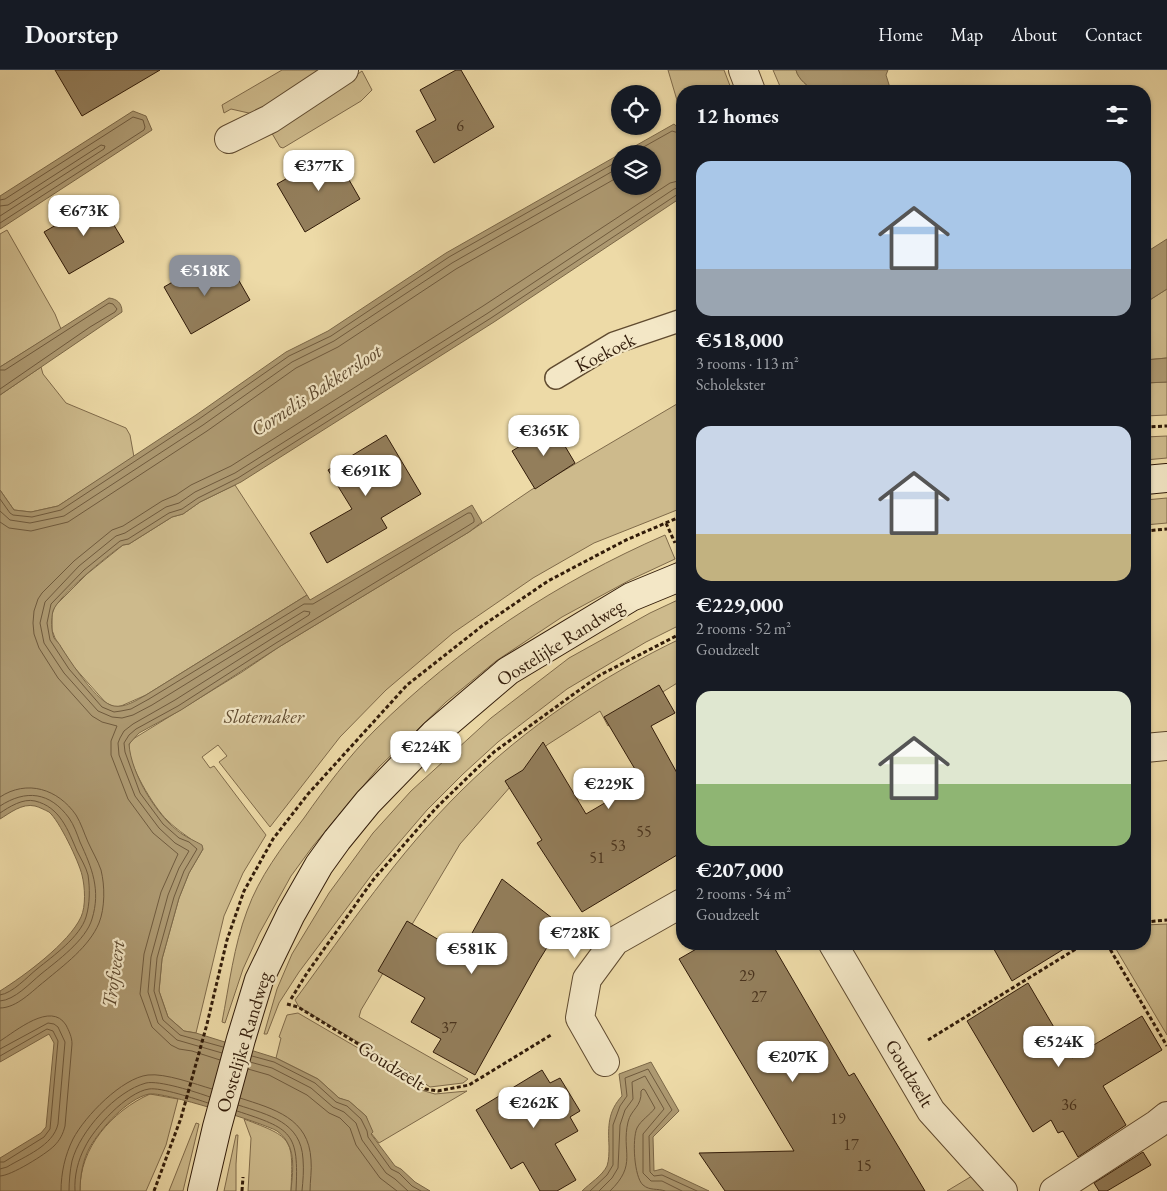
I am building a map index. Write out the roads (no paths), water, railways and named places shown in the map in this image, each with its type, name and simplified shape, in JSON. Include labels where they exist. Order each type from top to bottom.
[{"type":"street","points":[[230,139],[270,119],[344,70]]},
{"type":"street","points":[[743,70],[748,85]]},
{"type":"street","points":[[1151,479],[1167,478]]},
{"type":"street","name":"Oostelijke Randweg","points":[[202,1191],[241,1039],[259,980],[291,914],[332,846],[368,802],[434,734],[508,671],[631,597],[676,578]]},
{"type":"street","points":[[1151,747],[1167,746]]},
{"type":"street","points":[[605,1062],[580,1018],[587,979],[615,941],[676,906]]},
{"type":"street","name":"Goudzeelt","points":[[837,950],[931,1111],[1003,1191]]},
{"type":"street","points":[[1054,1191],[1167,1116]]},
{"type":"lane","name":"Koekoek","points":[[556,378],[614,343],[676,322]]},
{"type":"water","points":[[796,70],[888,70],[886,75],[889,85],[808,85],[799,77]]},
{"type":"water","points":[[133,111],[146,116],[152,130],[0,229],[0,196]]},
{"type":"water","points":[[674,124],[676,126],[676,201],[494,322],[241,482],[200,502],[183,514],[172,517],[129,544],[123,545],[73,586],[57,604],[52,617],[54,638],[78,671],[100,698],[114,706],[122,706],[146,695],[307,595],[310,600],[472,505],[482,522],[469,532],[279,647],[181,710],[139,733],[129,744],[131,756],[140,781],[155,806],[173,826],[202,845],[203,849],[189,873],[179,898],[162,959],[159,991],[168,1017],[184,1031],[276,1058],[318,1079],[339,1098],[349,1101],[366,1116],[373,1132],[371,1134],[395,1166],[430,1191],[291,1191],[292,1153],[283,1136],[277,1131],[213,1108],[173,1097],[149,1094],[132,1102],[115,1115],[95,1139],[84,1162],[80,1191],[0,1191],[0,1158],[41,1133],[46,1127],[54,1043],[49,1034],[0,1062],[0,991],[33,968],[67,937],[81,917],[84,907],[84,896],[83,880],[77,861],[63,832],[49,812],[30,805],[16,809],[0,819],[0,490],[14,510],[31,512],[58,506],[196,415],[286,352],[328,331],[446,253],[611,159],[611,195],[661,195],[661,145],[637,145],[655,135],[661,135],[661,131]]},
{"type":"water","points":[[1167,239],[1167,289],[1151,299],[1151,249]]},
{"type":"water","points":[[109,298],[118,302],[122,312],[0,395],[0,367]]},
{"type":"water","points":[[1167,358],[1167,382],[1151,383],[1151,359]]},
{"type":"water","points":[[651,1062],[679,1111],[653,1137],[654,1171],[662,1169],[709,1191],[582,1191],[607,1166],[611,1113],[622,1096],[619,1074]]},
{"type":"water label","name":"Cornelis Bakkersloot","points":[[316,390]]},
{"type":"water label","name":"Trofveert","points":[[113,974]]},
{"type":"park label","name":"Slotemaker","points":[[264,716]]}]
